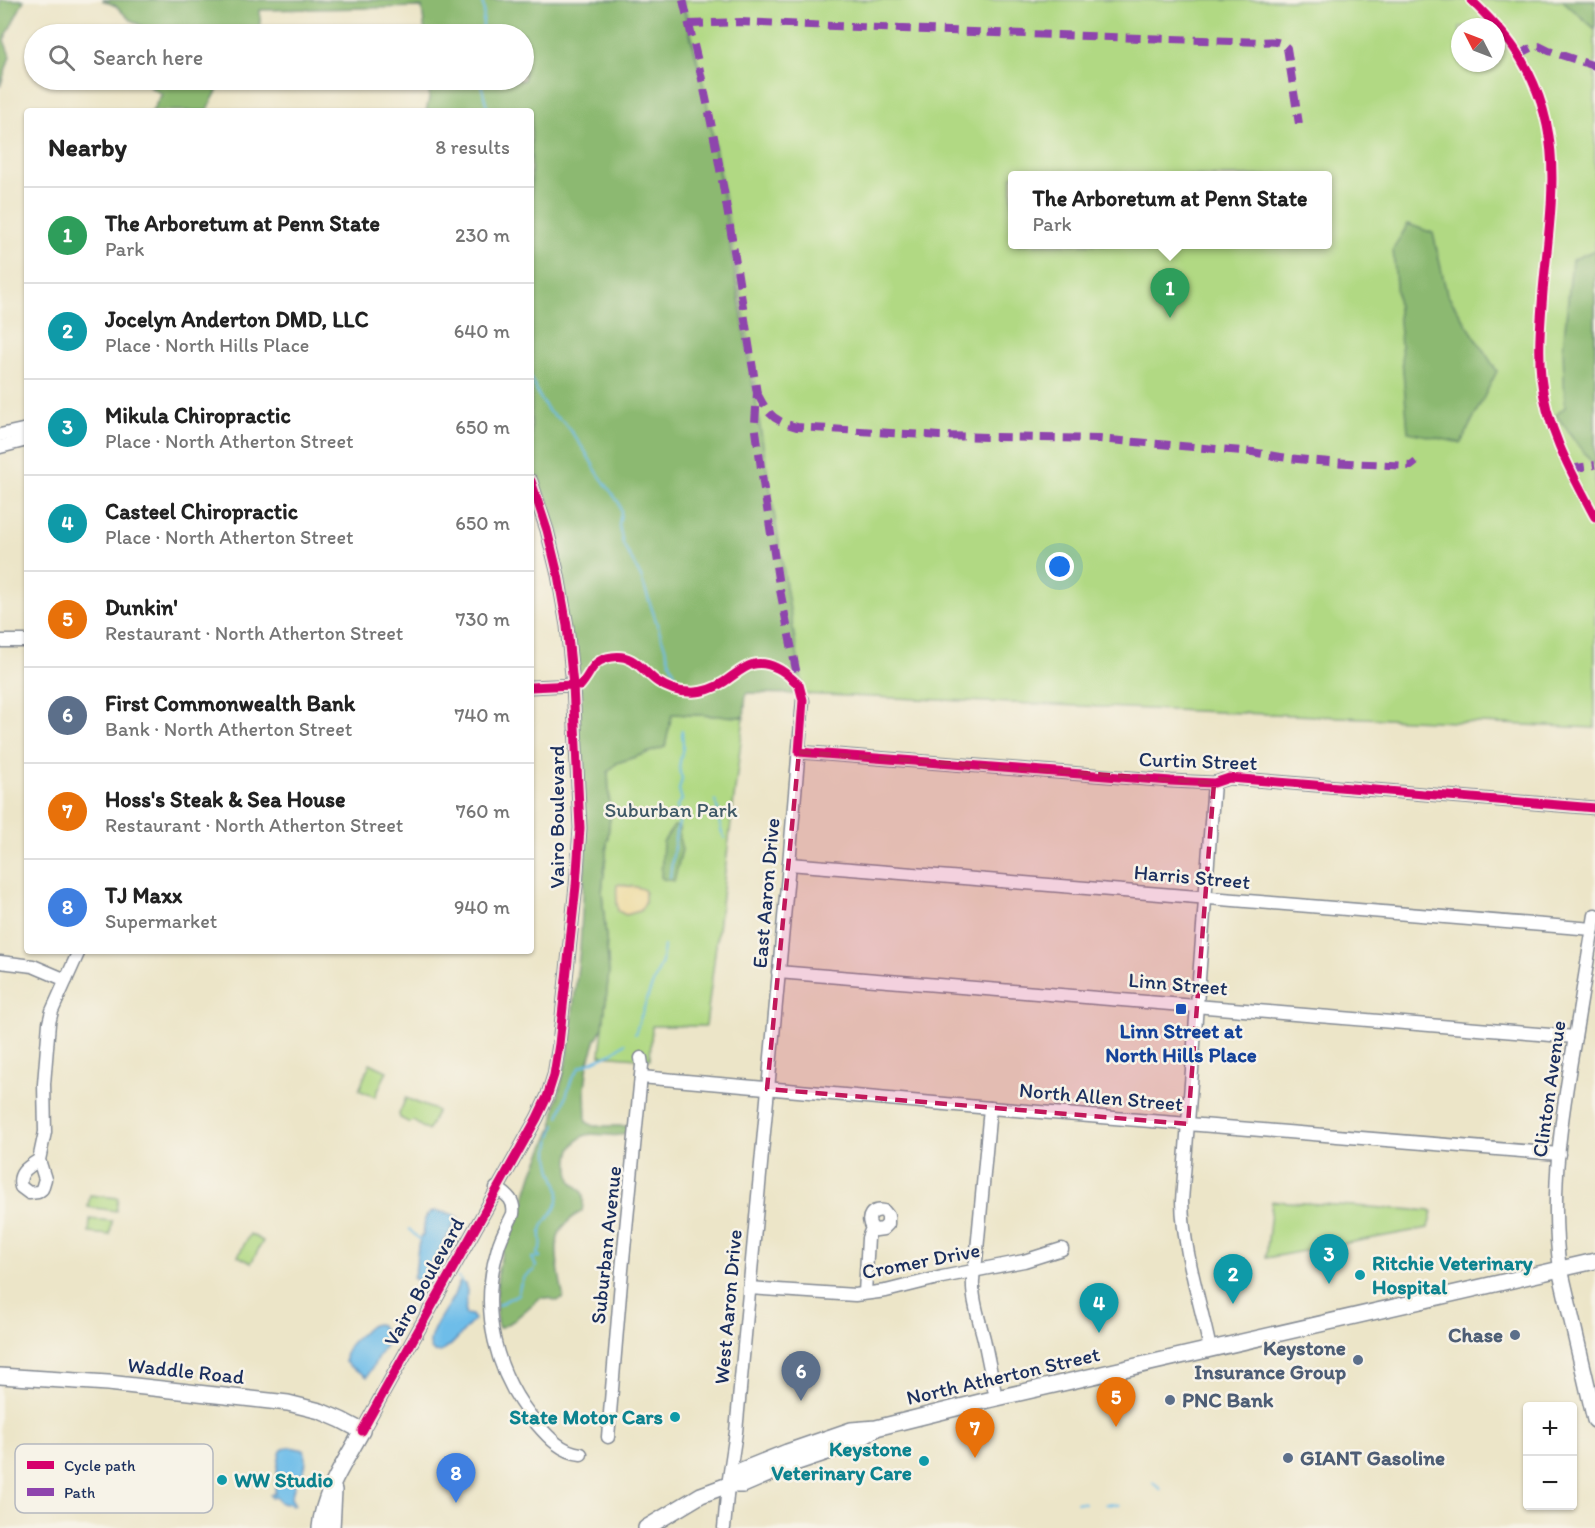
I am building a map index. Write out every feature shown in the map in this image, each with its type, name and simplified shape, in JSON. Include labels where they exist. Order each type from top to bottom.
[{"type":"main road","name":"North Atherton Street","points":[[646,1528],[701,1495],[728,1485],[742,1470],[851,1430],[876,1428],[996,1398],[1595,1261]]},
{"type":"main road","points":[[1560,1269],[1595,1420]]},
{"type":"main road","name":"Waddle Road","points":[[0,1376],[108,1383],[288,1403],[320,1411],[362,1431]]},
{"type":"main road","name":"Vairo Boulevard","points":[[320,1528],[324,1504],[362,1431]]},
{"type":"main road","name":"Vairo Boulevard","points":[[332,1528],[335,1481]]},
{"type":"street","points":[[0,435],[24,430]]},
{"type":"street","points":[[0,447],[24,441]]},
{"type":"street","name":"Vairo Boulevard","points":[[362,1431],[537,1118],[554,1075],[579,855],[579,800],[573,685],[567,626],[558,575],[534,490]]},
{"type":"street","points":[[0,641],[24,641]]},
{"type":"street","points":[[534,687],[573,685]]},
{"type":"street","name":"East Aaron Drive","points":[[767,1089],[803,700]]},
{"type":"street","name":"Curtin Street","points":[[799,752],[1171,781],[1214,783],[1230,778],[1595,808]]},
{"type":"street","points":[[1210,1349],[1182,1218],[1182,1201],[1214,783]]},
{"type":"street","name":"Harris Street","points":[[789,864],[1593,929]]},
{"type":"street","name":"Clinton Avenue","points":[[1560,1269],[1555,1219],[1559,1154],[1564,1107],[1595,915]]},
{"type":"street","points":[[39,1160],[45,1132],[44,1084],[49,1023],[52,1011],[78,954]]},
{"type":"street","points":[[0,962],[33,966],[66,980]]},
{"type":"street","name":"Linn Street","points":[[778,972],[1575,1037]]},
{"type":"street","name":"Suburban Avenue","points":[[608,1437],[622,1270],[633,1174],[641,1058]]},
{"type":"street","name":"North Allen Street","points":[[641,1077],[1559,1154]]},
{"type":"street","name":"West Aaron Drive","points":[[724,1528],[736,1432],[767,1089]]},
{"type":"street","points":[[990,1108],[972,1288],[996,1398]]},
{"type":"street","points":[[496,1188],[511,1199],[514,1209],[493,1264],[489,1297],[495,1346],[509,1383],[529,1415],[559,1446],[581,1454]]},
{"type":"street","points":[[865,1293],[868,1238],[872,1228]]},
{"type":"street","name":"Cromer Drive","points":[[749,1288],[831,1293],[886,1291],[1024,1261],[1062,1249]]},
{"type":"highlighted area","points":[[799,752],[1214,783],[1188,1124],[767,1089]]},
{"type":"green space","points":[[0,0],[24,0],[4,40],[10,56],[0,87]]},
{"type":"green space","points":[[102,0],[681,0],[705,91],[802,694],[746,693],[744,717],[672,714],[665,747],[617,763],[608,772],[610,817],[602,892],[609,972],[603,1027],[596,1039],[588,1064],[585,1087],[586,1122],[594,1126],[628,1126],[630,1128],[625,1133],[613,1136],[585,1135],[573,1146],[569,1157],[570,1175],[572,1182],[582,1192],[584,1201],[582,1211],[565,1224],[558,1236],[557,1252],[562,1299],[556,1301],[540,1298],[513,1321],[499,1328],[496,1309],[498,1268],[506,1240],[518,1220],[533,1172],[552,1129],[568,1054],[580,948],[586,842],[572,691],[557,572],[534,498],[534,108],[427,108],[429,90],[534,90],[534,24],[424,24],[422,7],[260,10],[260,24],[138,24],[129,19],[116,6]]},
{"type":"green space","points":[[683,0],[1595,0],[1595,728],[802,694],[755,423],[757,393],[715,146]]},
{"type":"green space","points":[[1562,0],[1595,0],[1595,29]]},
{"type":"green space","points":[[155,90],[218,90],[208,108],[154,108],[162,94]]},
{"type":"green space","points":[[1408,224],[1433,233],[1447,294],[1497,371],[1461,443],[1408,432],[1393,249]]},
{"type":"green space","points":[[1595,250],[1595,467],[1556,415],[1565,407],[1563,348],[1572,260]]},
{"type":"green space","name":"Suburban Park","points":[[671,714],[744,717],[706,1026],[652,1026],[650,1059],[600,1055],[609,972],[602,892],[610,817],[608,772],[617,763],[665,747]]},
{"type":"green space","points":[[674,826],[679,827],[682,850],[674,881],[661,877],[663,842]]},
{"type":"green space","points":[[370,1063],[387,1071],[375,1097],[359,1090]]},
{"type":"green space","points":[[406,1098],[437,1111],[428,1131],[413,1121],[410,1123],[400,1118],[399,1114]]},
{"type":"green space","points":[[90,1195],[118,1198],[116,1211],[88,1207]]},
{"type":"green space","points":[[1272,1201],[1432,1211],[1428,1228],[1266,1258]]},
{"type":"green space","points":[[90,1219],[112,1221],[110,1235],[89,1233]]},
{"type":"green space","points":[[250,1234],[263,1241],[251,1263],[238,1256]]},
{"type":"sand","points":[[617,885],[645,891],[645,903],[640,911],[626,915],[618,911]]},
{"type":"water","points":[[430,1212],[452,1214],[458,1218],[421,1282],[413,1278],[418,1246],[423,1236],[425,1219]]},
{"type":"water","points":[[460,1282],[465,1284],[467,1290],[465,1314],[472,1315],[474,1320],[449,1347],[435,1352],[430,1345],[430,1339]]},
{"type":"water","points":[[377,1324],[391,1334],[367,1377],[345,1362],[346,1353],[354,1340],[370,1326]]},
{"type":"water","points":[[290,1447],[304,1450],[306,1459],[303,1472],[295,1485],[291,1498],[295,1505],[281,1503],[276,1497],[272,1498],[270,1495],[275,1493],[281,1451]]},
{"type":"waterway","points":[[482,0],[483,24]]},
{"type":"waterway","points":[[483,90],[487,108]]},
{"type":"waterway","points":[[534,385],[549,412],[565,423],[619,503],[621,512],[619,525],[623,544],[641,577],[679,683]]},
{"type":"waterway","points":[[670,877],[679,824],[677,806],[682,800],[679,790],[682,778],[679,766],[683,746],[682,730]]},
{"type":"waterway","points":[[715,801],[725,838]]},
{"type":"waterway","points":[[635,1034],[662,962],[664,946]]},
{"type":"waterway","points":[[559,1117],[572,1078],[580,1067],[614,1052],[625,1043]]},
{"type":"waterway","points":[[498,1305],[518,1294],[522,1280],[534,1271],[536,1266],[532,1258],[541,1257],[537,1254],[541,1248],[542,1227],[555,1208],[559,1194],[549,1157],[550,1141],[555,1125]]},
{"type":"waterway","points":[[409,1229],[420,1240]]},
{"type":"waterway","points":[[458,1277],[462,1283]]},
{"type":"waterway","points":[[1153,1483],[1161,1490]]},
{"type":"waterway","points":[[1077,1502],[1084,1503]]},
{"type":"waterway","points":[[1106,1504],[1119,1505]]},
{"type":"marked path","points":[[683,0],[702,78],[726,203],[757,393],[755,423],[763,483],[779,585],[799,685]]},
{"type":"marked path","points":[[689,24],[741,22],[1275,42],[1287,48],[1299,124]]},
{"type":"marked path","points":[[1518,55],[1539,46],[1595,66]]},
{"type":"marked path","points":[[757,393],[772,416],[797,427],[940,436],[1099,439],[1253,452],[1332,462],[1411,466],[1416,462]]},
{"type":"marked path","points":[[1570,469],[1595,465]]},
{"type":"cycle path","points":[[1471,0],[1514,48],[1531,77],[1549,136],[1552,196],[1540,334],[1541,377],[1554,432],[1595,517]]},
{"type":"cycle path","points":[[362,1431],[537,1118],[554,1075],[576,886],[580,828],[573,685],[567,626],[558,575],[534,490]]},
{"type":"cycle path","points":[[534,687],[580,686],[600,661],[620,657],[638,664],[658,682],[669,688],[698,692],[720,684],[748,666],[761,663],[780,670],[799,685],[803,700],[799,752],[1171,781],[1214,783],[1229,778],[1595,808]]},
{"type":"place","name":"The Arboretum at Penn State","points":[[1170,318]]},
{"type":"place","name":"Linn Street at North Hills Place","points":[[1181,1009]]},
{"type":"place","name":"Ritchie Veterinary Hospital","points":[[1360,1275]]},
{"type":"place","name":"Mikula Chiropractic","points":[[1329,1284]]},
{"type":"place","name":"Jocelyn Anderton DMD, LLC","points":[[1233,1304]]},
{"type":"place","name":"Casteel Chiropractic","points":[[1099,1333]]},
{"type":"place","name":"Chase","points":[[1515,1335]]},
{"type":"place","name":"Keystone Insurance Group","points":[[1358,1360]]},
{"type":"place","name":"PNC Bank","points":[[1170,1400]]},
{"type":"place","name":"First Commonwealth Bank","points":[[801,1401]]},
{"type":"place","name":"State Motor Cars","points":[[675,1417]]},
{"type":"place","name":"Dunkin'","points":[[1116,1427]]},
{"type":"place","name":"Hoss's Steak & Sea House","points":[[975,1458]]},
{"type":"place","name":"GIANT Gasoline","points":[[1288,1458]]},
{"type":"place","name":"Keystone Veterinary Care","points":[[924,1461]]},
{"type":"place","name":"WW Studio","points":[[222,1480]]},
{"type":"place","name":"TJ Maxx","points":[[456,1503]]}]
